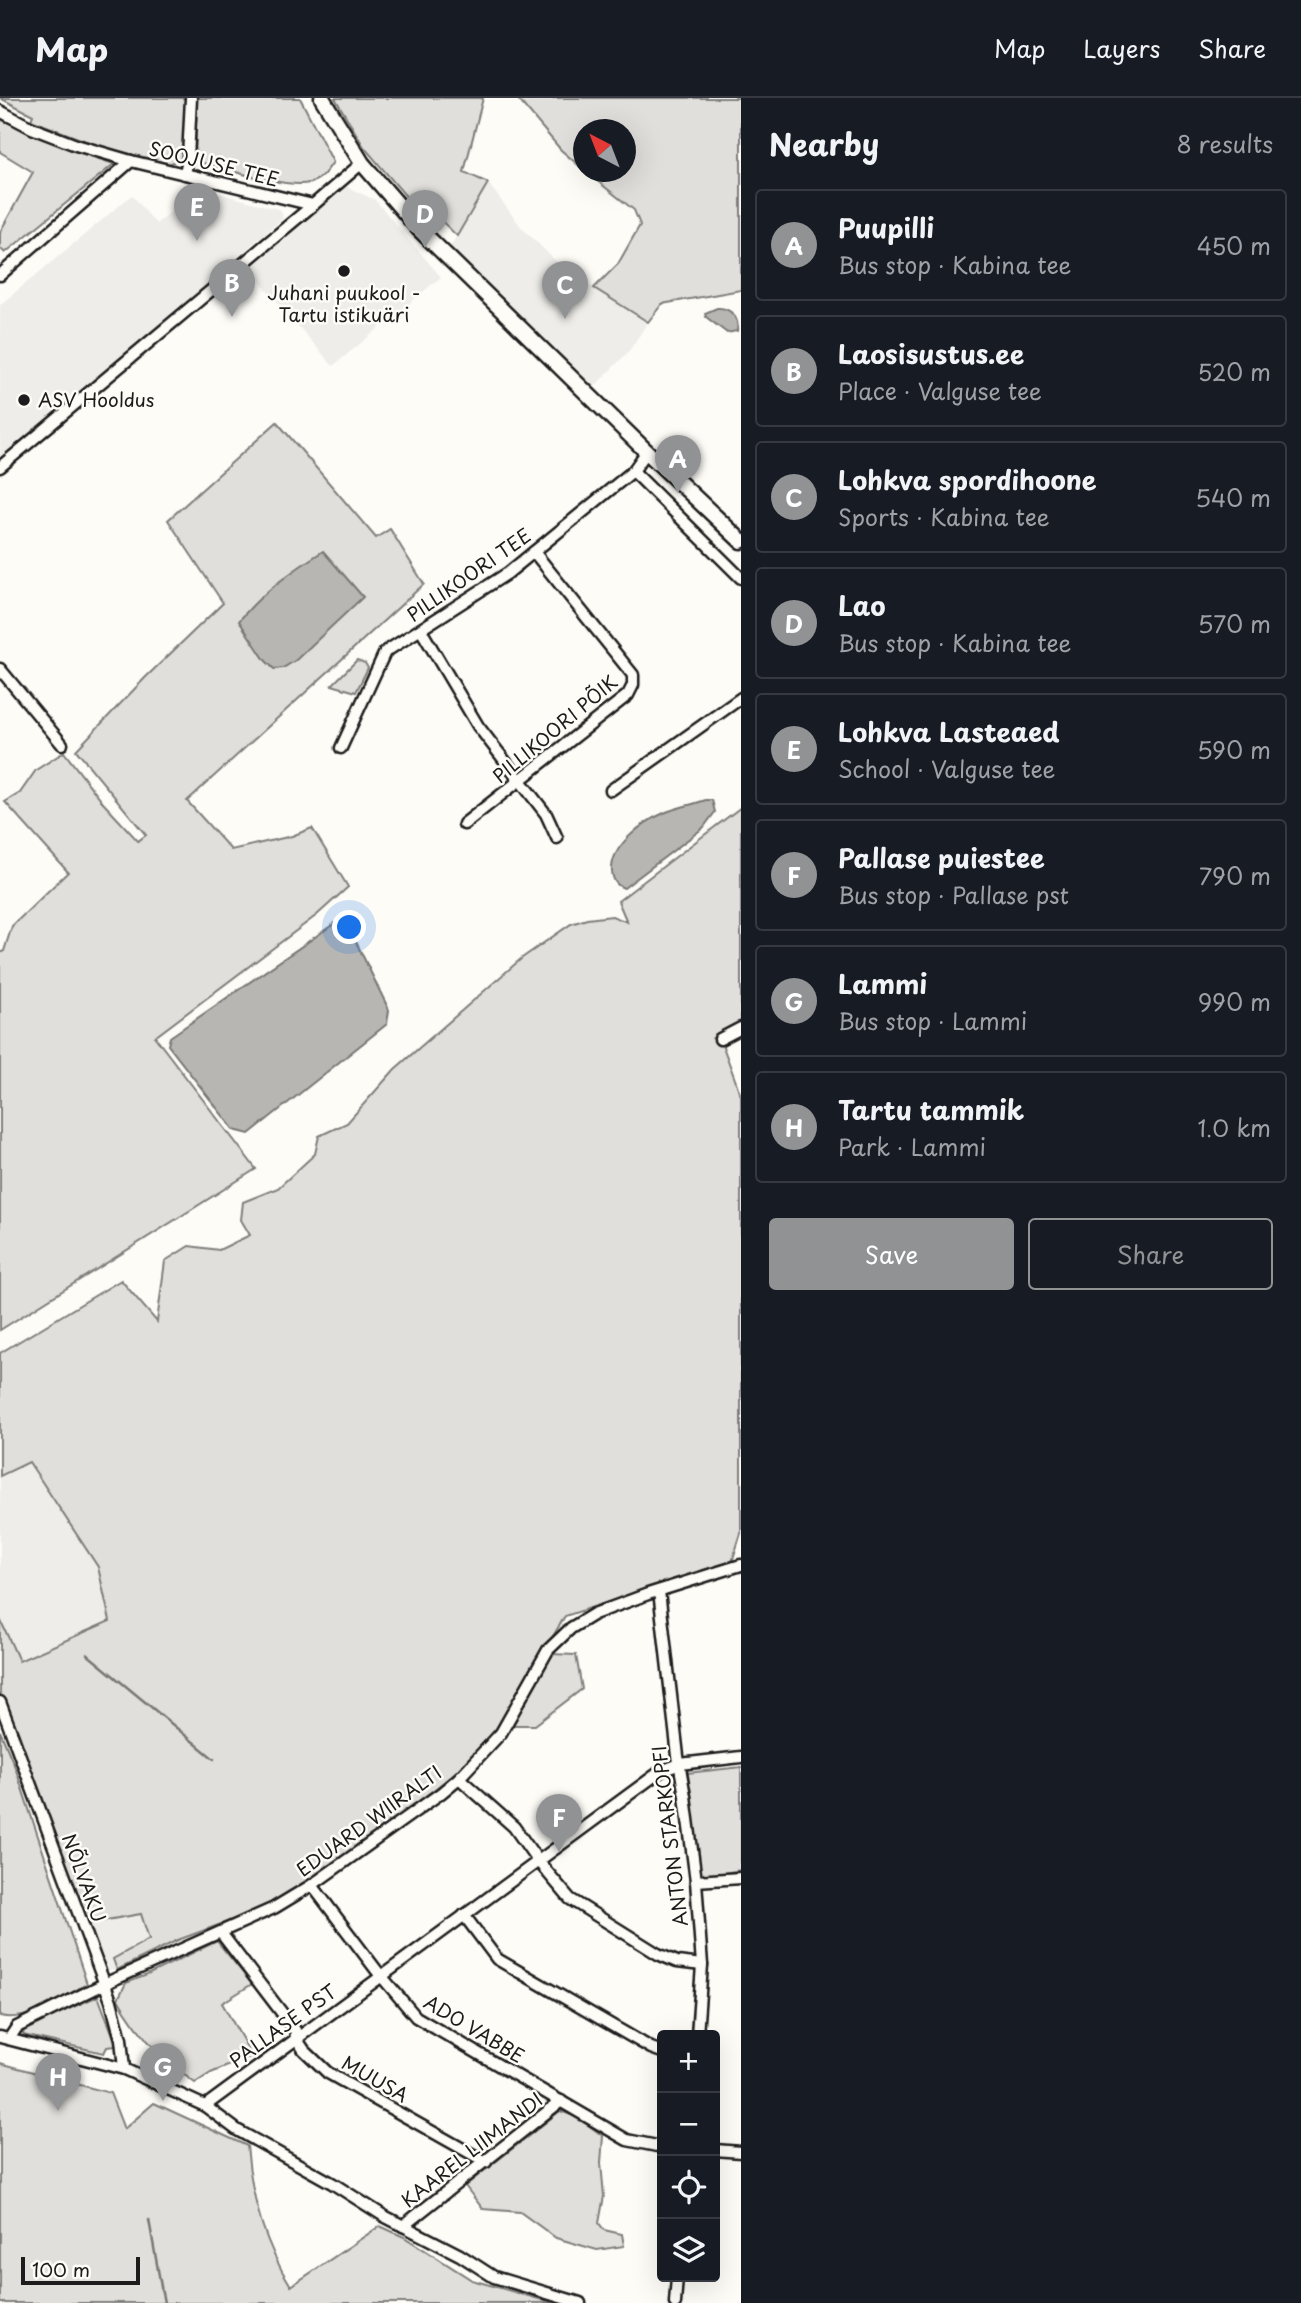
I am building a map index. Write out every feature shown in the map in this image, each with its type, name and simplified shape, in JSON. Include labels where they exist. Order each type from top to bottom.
[{"type":"street","points":[[185,174],[191,98]]},
{"type":"street","points":[[322,98],[362,163],[431,241],[741,541]]},
{"type":"street","points":[[0,111],[32,128],[76,145],[131,161]]},
{"type":"street","name":"SOOJUSE TEE","points":[[0,275],[131,161],[313,205]]},
{"type":"street","points":[[0,467],[362,163]]},
{"type":"street","name":"PILLIKOORI TEE","points":[[341,748],[385,652],[508,573],[633,471],[645,450]]},
{"type":"street","points":[[633,471],[741,578]]},
{"type":"street","name":"PILLIKOORI PÕIK","points":[[464,824],[628,695],[633,685],[633,675],[534,552]]},
{"type":"street","points":[[421,630],[478,726],[546,814],[557,838]]},
{"type":"street","points":[[0,669],[62,744]]},
{"type":"street","points":[[611,790],[741,698]]},
{"type":"street","points":[[720,1039],[741,1028]]},
{"type":"street","name":"EDUARD WIIRALTI","points":[[4,2038],[17,2027],[104,1984],[274,1908],[312,1885],[441,1793],[501,1733],[538,1665],[560,1637],[571,1628],[594,1614],[741,1565]]},
{"type":"street","name":"ANTON STARKOPFI","points":[[659,1591],[696,1881],[702,1965],[697,2030]]},
{"type":"street","name":"NÕLVAKU","points":[[0,1702],[117,2019],[124,2069]]},
{"type":"street","name":"PALLASE PST","points":[[205,2106],[662,1771],[680,1764],[741,1757]]},
{"type":"street","points":[[459,1777],[514,1827],[570,1899],[659,1954],[677,1962],[702,1965]]},
{"type":"street","points":[[696,1881],[741,1878]]},
{"type":"street","name":"ADO VABBE","points":[[312,1885],[381,1976],[416,2017],[627,2140],[657,2146]]},
{"type":"street","points":[[464,1915],[489,1950],[510,1968],[657,2051]]},
{"type":"street","name":"MUUSA","points":[[221,1933],[295,2031],[296,2038],[328,2073],[486,2162]]},
{"type":"street","points":[[4,2038],[124,2069],[205,2106],[237,2130],[403,2226],[460,2255],[494,2277],[580,2303]]},
{"type":"street","name":"KAAREL LIIMANDI","points":[[403,2226],[561,2101]]},
{"type":"street","points":[[720,2150],[741,2152]]},
{"type":"street","points":[[674,2303],[676,2282]]},
{"type":"shaded area","points":[[0,98],[186,98],[182,158],[169,164],[99,146],[31,120],[33,115]]},
{"type":"shaded area","points":[[197,98],[300,98],[333,162],[317,180],[299,184],[270,180],[195,161]]},
{"type":"shaded area","points":[[335,98],[483,98],[464,172],[488,183],[457,236],[427,207],[420,213],[364,147]]},
{"type":"shaded area","points":[[517,98],[741,98],[741,290],[662,304],[648,322],[594,288],[618,264],[640,225],[634,210],[599,182],[636,182],[636,119],[573,119],[573,160]]},
{"type":"shaded area","points":[[0,119],[64,147],[114,164],[5,253],[0,248],[0,232],[33,172],[0,152]]},
{"type":"shaded area","points":[[488,183],[522,228],[566,271],[648,322],[629,351],[592,389],[569,367],[559,352],[523,322],[449,249]]},
{"type":"shaded area","name":"Juhani puukool - Tartu istikuäri","points":[[345,186],[375,200],[441,277],[333,366],[246,266]]},
{"type":"shaded area","points":[[200,188],[281,210],[283,218],[168,317],[170,320],[0,459],[0,305],[132,195],[156,224]]},
{"type":"shaded area","points":[[717,308],[726,309],[733,314],[738,326],[737,331],[727,333],[706,317],[705,313]]},
{"type":"shaded area","points":[[277,422],[376,538],[390,529],[424,584],[187,801],[231,850],[292,836],[312,828],[348,887],[317,915],[155,1037],[256,1169],[0,1330],[0,953],[4,951],[12,926],[68,872],[5,802],[20,793],[36,770],[64,752],[104,804],[138,841],[146,835],[76,750],[146,677],[223,603],[168,520]]},
{"type":"shaded area","points":[[323,551],[363,597],[296,660],[283,668],[274,669],[239,621],[278,583]]},
{"type":"shaded area","points":[[357,660],[365,663],[368,668],[356,692],[332,685]]},
{"type":"shaded area","points":[[712,800],[715,812],[703,828],[624,888],[617,884],[612,875],[613,862],[616,853],[629,836],[664,813]]},
{"type":"shaded area","points":[[741,807],[741,1024],[713,1038],[721,1041],[741,1096],[741,1533],[732,1562],[565,1616],[541,1656],[576,1655],[582,1689],[535,1725],[503,1725],[506,1719],[467,1762],[444,1782],[349,1854],[272,1905],[178,1940],[117,1970],[113,1959],[149,1939],[141,1914],[84,1924],[0,1698],[0,1619],[19,1661],[110,1621],[98,1567],[29,1462],[0,1476],[0,1353],[121,1280],[157,1322],[165,1261],[189,1246],[219,1250],[250,1235],[241,1220],[243,1202],[278,1188],[315,1154],[319,1136],[347,1123],[395,1069],[522,958],[571,924],[612,916],[627,922],[618,901]]},
{"type":"shaded area","points":[[344,917],[389,1010],[387,1024],[249,1134],[234,1130],[168,1045],[170,1037]]},
{"type":"shaded area","points":[[29,1462],[98,1567],[110,1622],[19,1662],[0,1619],[0,1476]]},
{"type":"shaded area","points":[[0,1731],[15,1767],[87,1984],[45,2008],[23,2016],[11,2017],[0,2016]]},
{"type":"shaded area","points":[[741,1767],[741,1870],[699,1877],[687,1773]]},
{"type":"shaded area","points":[[140,1913],[149,1939],[113,1959],[117,1970],[100,1966],[84,1924]]},
{"type":"shaded area","points":[[217,1941],[252,1984],[222,2003],[252,2056],[211,2073],[195,2083],[152,2046],[118,1999],[126,1983]]},
{"type":"shaded area","points":[[98,1996],[117,2046],[107,2047],[104,2053],[23,2035],[24,2029]]},
{"type":"shaded area","points":[[0,2063],[110,2093],[124,2129],[154,2103],[247,2146],[260,2219],[273,2253],[291,2286],[380,2226],[404,2237],[472,2280],[553,2303],[0,2303]]},
{"type":"shaded area","points":[[560,2111],[577,2117],[603,2136],[601,2163],[604,2196],[599,2223],[604,2230],[622,2234],[624,2246],[597,2250],[556,2238],[520,2212],[483,2209],[465,2186]]},
{"type":"waterway","points":[[87,1654],[214,1759]]},
{"type":"waterway","points":[[149,2220],[164,2303]]},
{"type":"place","name":"Lohkva Lasteaed","points":[[197,241]]},
{"type":"place","name":"Lao","points":[[425,248]]},
{"type":"place","name":"Juhani puukool - Tartu istikuäri","points":[[344,271]]},
{"type":"place","name":"Laosisustus.ee","points":[[232,317]]},
{"type":"place","name":"Lohkva spordihoone","points":[[565,319]]},
{"type":"place","name":"ASV Hooldus","points":[[24,400]]},
{"type":"place","name":"Puupilli","points":[[678,493]]},
{"type":"place","name":"Pallase puiestee","points":[[559,1852]]},
{"type":"place","name":"Lammi","points":[[163,2101]]},
{"type":"place","name":"Tartu tammik","points":[[58,2111]]}]
